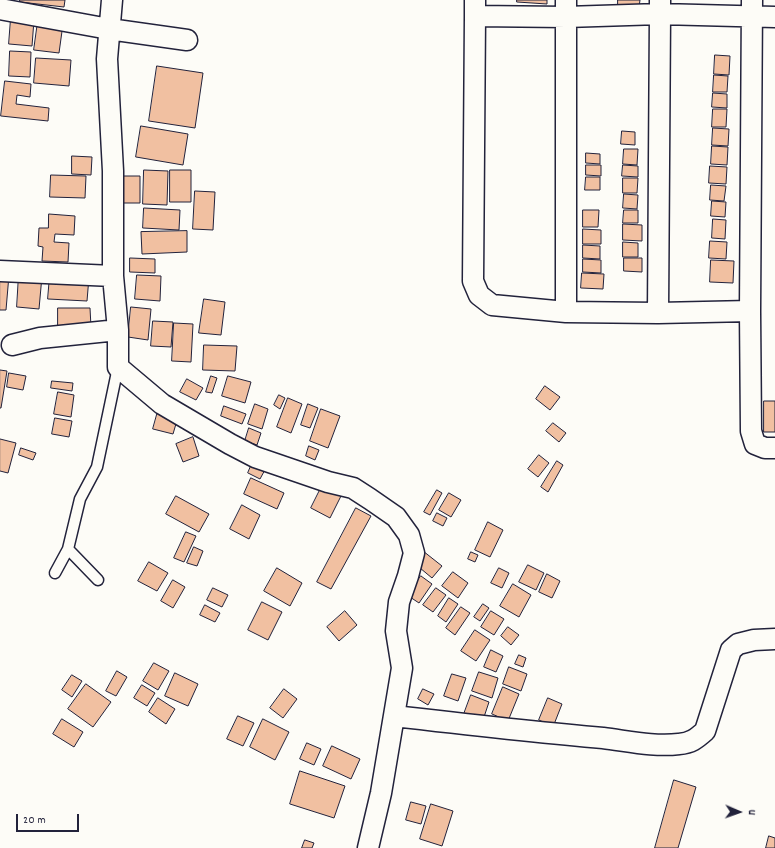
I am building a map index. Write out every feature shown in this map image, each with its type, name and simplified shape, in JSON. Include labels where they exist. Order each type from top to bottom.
[{"type":"street","points":[[112,0],[107,59],[114,170],[113,276],[118,330],[118,367],[162,404],[255,457],[328,482],[353,488],[370,498],[396,517],[409,535],[414,553],[399,602],[396,630],[402,668],[381,793],[368,848]]},
{"type":"street","points":[[658,313],[660,7]]},
{"type":"street","points":[[750,311],[658,313],[566,312],[492,305],[479,295],[473,281],[475,8],[752,8],[775,17]]},
{"type":"street","points":[[752,8],[750,311],[751,431],[755,444],[765,448],[775,448]]},
{"type":"street","points":[[0,9],[187,40]]},
{"type":"street","points":[[566,9],[566,312]]},
{"type":"street","points":[[0,271],[113,276]]},
{"type":"street","points":[[12,345],[40,338],[118,330]]},
{"type":"street","points":[[394,716],[649,744],[681,744],[696,740],[705,731],[731,650],[738,644],[754,640],[775,638]]},
{"type":"lane","points":[[55,573],[68,549],[80,499],[97,468],[118,367]]},
{"type":"lane","points":[[68,549],[98,580]]},
{"type":"building","points":[[20,0],[65,0],[64,7],[20,2]]},
{"type":"building","points":[[517,0],[547,0],[547,4],[517,2]]},
{"type":"building","points":[[618,0],[640,0],[639,7],[618,6]]},
{"type":"building","points":[[11,18],[34,20],[32,46],[9,44]]},
{"type":"building","points":[[38,21],[63,24],[59,53],[34,50]]},
{"type":"building","points":[[10,51],[31,52],[30,77],[9,76]]},
{"type":"building","points":[[715,55],[730,56],[729,75],[714,74]]},
{"type":"building","points":[[36,58],[71,60],[69,86],[34,83]]},
{"type":"building","points":[[157,66],[203,73],[195,128],[149,121]]},
{"type":"building","points":[[714,75],[728,76],[727,92],[713,92]]},
{"type":"building","points":[[5,81],[31,84],[30,97],[17,95],[16,104],[49,108],[48,121],[1,116]]},
{"type":"building","points":[[713,93],[727,94],[727,108],[712,107]]},
{"type":"building","points":[[713,109],[727,109],[726,127],[712,127]]},
{"type":"building","points":[[141,126],[188,134],[183,165],[136,157]]},
{"type":"building","points":[[713,128],[729,129],[728,146],[712,145]]},
{"type":"building","points":[[622,131],[635,132],[635,145],[621,144]]},
{"type":"building","points":[[712,146],[728,147],[727,165],[711,164]]},
{"type":"building","points":[[624,149],[638,149],[637,165],[623,164]]},
{"type":"building","points":[[586,153],[600,154],[600,164],[586,163]]},
{"type":"building","points":[[72,156],[92,157],[91,175],[72,174]]},
{"type":"building","points":[[586,165],[601,165],[601,176],[586,175]]},
{"type":"building","points":[[623,165],[638,166],[638,177],[622,176]]},
{"type":"building","points":[[710,166],[727,167],[726,184],[709,183]]},
{"type":"building","points":[[144,170],[168,171],[167,205],[143,204]]},
{"type":"building","points":[[170,170],[191,170],[191,202],[170,202]]},
{"type":"building","points":[[51,175],[86,176],[85,198],[50,197]]},
{"type":"building","points":[[120,176],[140,176],[140,203],[120,203]]},
{"type":"building","points":[[586,177],[600,177],[600,190],[585,190]]},
{"type":"building","points":[[623,178],[638,178],[637,193],[623,193]]},
{"type":"building","points":[[711,185],[726,186],[724,201],[710,200]]},
{"type":"building","points":[[195,191],[215,192],[213,230],[193,229]]},
{"type":"building","points":[[624,194],[638,195],[637,209],[623,208]]},
{"type":"building","points":[[712,201],[726,202],[725,217],[711,216]]},
{"type":"building","points":[[144,208],[180,210],[179,230],[143,228]]},
{"type":"building","points":[[583,210],[599,210],[598,227],[583,227]]},
{"type":"building","points":[[624,210],[638,210],[638,223],[623,223]]},
{"type":"building","points":[[49,214],[75,216],[74,235],[55,234],[54,242],[69,243],[68,262],[42,261],[43,247],[38,246],[39,228],[48,228]]},
{"type":"building","points":[[713,219],[726,220],[725,239],[712,238]]},
{"type":"building","points":[[623,224],[642,225],[642,241],[623,240]]},
{"type":"building","points":[[583,229],[601,230],[601,244],[583,244]]},
{"type":"building","points":[[187,231],[187,252],[142,254],[141,232]]},
{"type":"building","points":[[710,241],[727,242],[726,259],[709,258]]},
{"type":"building","points":[[623,242],[638,243],[638,257],[623,257]]},
{"type":"building","points":[[583,245],[600,246],[600,259],[583,258]]},
{"type":"building","points":[[130,258],[155,259],[155,273],[130,272]]},
{"type":"building","points":[[624,258],[642,258],[642,272],[624,271]]},
{"type":"building","points":[[583,259],[601,260],[601,273],[583,272]]},
{"type":"building","points":[[711,260],[734,261],[733,283],[710,282]]},
{"type":"building","points":[[582,273],[604,274],[603,289],[581,288]]},
{"type":"building","points":[[0,274],[9,275],[6,310],[0,310]]},
{"type":"building","points":[[19,274],[42,276],[39,309],[17,307]]},
{"type":"building","points":[[50,275],[89,277],[87,301],[48,299]]},
{"type":"building","points":[[137,275],[161,276],[160,301],[135,299]]},
{"type":"building","points":[[204,299],[225,302],[221,335],[199,333]]},
{"type":"building","points":[[131,307],[151,309],[148,340],[128,337]]},
{"type":"building","points":[[58,308],[90,308],[91,327],[58,327]]},
{"type":"building","points":[[153,321],[173,322],[171,347],[151,346]]},
{"type":"building","points":[[174,323],[193,324],[191,362],[172,361]]},
{"type":"building","points":[[204,345],[237,346],[235,371],[203,370]]},
{"type":"building","points":[[0,370],[7,371],[1,408],[0,408]]},
{"type":"building","points":[[9,373],[26,376],[23,390],[7,387]]},
{"type":"building","points":[[211,376],[217,378],[212,393],[206,392]]},
{"type":"building","points":[[228,376],[251,382],[245,403],[222,396]]},
{"type":"building","points":[[187,379],[203,388],[196,400],[180,392]]},
{"type":"building","points":[[52,381],[73,383],[72,391],[51,388]]},
{"type":"building","points":[[545,386],[560,397],[550,410],[536,399]]},
{"type":"building","points":[[58,392],[74,395],[71,417],[54,414]]},
{"type":"building","points":[[279,395],[285,398],[280,409],[274,405]]},
{"type":"building","points":[[288,398],[302,404],[291,433],[277,427]]},
{"type":"building","points":[[764,401],[775,401],[775,432],[764,432]]},
{"type":"building","points":[[255,404],[268,409],[262,429],[248,424]]},
{"type":"building","points":[[308,404],[318,408],[310,428],[301,425]]},
{"type":"building","points":[[224,406],[246,414],[242,424],[221,416]]},
{"type":"building","points":[[321,409],[340,416],[328,448],[310,441]]},
{"type":"building","points":[[158,411],[178,417],[173,434],[153,429]]},
{"type":"building","points":[[55,418],[72,421],[69,437],[52,434]]},
{"type":"building","points":[[553,423],[566,433],[559,442],[546,431]]},
{"type":"building","points":[[249,428],[261,433],[257,445],[245,441]]},
{"type":"building","points":[[193,437],[199,456],[183,462],[176,444]]},
{"type":"building","points":[[0,439],[16,443],[8,473],[0,471]]},
{"type":"building","points":[[309,446],[319,450],[315,460],[306,456]]},
{"type":"building","points":[[21,448],[36,453],[33,460],[19,455]]},
{"type":"building","points":[[539,455],[549,463],[538,477],[528,469]]},
{"type":"building","points":[[254,459],[267,466],[260,479],[248,473]]},
{"type":"building","points":[[557,461],[563,465],[548,492],[541,487]]},
{"type":"building","points":[[251,478],[284,493],[277,509],[244,494]]},
{"type":"building","points":[[323,484],[342,494],[330,518],[311,508]]},
{"type":"building","points":[[437,490],[442,493],[430,515],[424,512]]},
{"type":"building","points":[[449,493],[461,500],[451,517],[439,510]]},
{"type":"building","points":[[176,496],[209,514],[199,532],[166,514]]},
{"type":"building","points":[[242,505],[260,515],[249,539],[230,529]]},
{"type":"building","points":[[356,508],[371,516],[331,589],[317,582]]},
{"type":"building","points":[[437,513],[447,518],[443,526],[433,521]]},
{"type":"building","points":[[488,522],[503,530],[490,557],[475,550]]},
{"type":"building","points":[[186,532],[196,536],[184,562],[174,558]]},
{"type":"building","points":[[194,547],[203,551],[197,566],[187,563]]},
{"type":"building","points":[[423,551],[442,566],[432,578],[414,563]]},
{"type":"building","points":[[471,552],[478,555],[475,562],[468,559]]},
{"type":"building","points":[[149,562],[168,573],[157,591],[138,581]]},
{"type":"building","points":[[528,565],[544,573],[536,590],[519,582]]},
{"type":"building","points":[[277,568],[302,583],[290,606],[264,591]]},
{"type":"building","points":[[499,568],[509,573],[502,588],[491,583]]},
{"type":"building","points":[[453,572],[468,583],[458,598],[442,586]]},
{"type":"building","points":[[547,574],[560,581],[552,598],[539,592]]},
{"type":"building","points":[[421,576],[432,584],[419,603],[407,595]]},
{"type":"building","points":[[173,580],[185,587],[173,608],[161,601]]},
{"type":"building","points":[[513,584],[531,595],[519,617],[500,606]]},
{"type":"building","points":[[213,588],[228,595],[222,607],[207,600]]},
{"type":"building","points":[[436,588],[446,595],[433,612],[423,605]]},
{"type":"building","points":[[449,598],[458,604],[446,622],[438,616]]},
{"type":"building","points":[[262,602],[282,612],[268,640],[248,630]]},
{"type":"building","points":[[483,604],[489,608],[480,621],[474,617]]},
{"type":"building","points":[[205,605],[220,613],[215,622],[200,615]]},
{"type":"building","points":[[461,607],[470,613],[455,635],[446,628]]},
{"type":"building","points":[[345,611],[357,625],[339,641],[327,627]]},
{"type":"building","points":[[491,611],[504,619],[494,635],[481,627]]},
{"type":"building","points":[[508,627],[519,635],[511,645],[501,636]]},
{"type":"building","points":[[475,630],[490,640],[476,661],[461,651]]},
{"type":"building","points":[[491,650],[503,656],[496,672],[484,667]]},
{"type":"building","points":[[519,655],[526,658],[523,667],[515,664]]},
{"type":"building","points":[[154,663],[169,671],[158,690],[143,681]]},
{"type":"building","points":[[509,667],[527,674],[521,691],[503,684]]},
{"type":"building","points":[[117,671],[127,677],[116,696],[106,691]]},
{"type":"building","points":[[479,672],[498,678],[492,698],[472,691]]},
{"type":"building","points":[[175,673],[198,684],[188,706],[165,696]]},
{"type":"building","points":[[452,674],[466,678],[458,701],[444,696]]},
{"type":"building","points":[[72,675],[82,681],[72,697],[62,690]]},
{"type":"building","points":[[86,684],[111,702],[93,727],[68,709]]},
{"type":"building","points":[[142,685],[155,693],[147,706],[134,698]]},
{"type":"building","points":[[503,687],[519,694],[508,721],[492,714]]},
{"type":"building","points":[[284,689],[297,699],[283,718],[270,708]]},
{"type":"building","points":[[423,689],[434,694],[428,705],[418,699]]},
{"type":"building","points":[[471,695],[489,702],[483,720],[464,714]]},
{"type":"building","points":[[158,698],[175,709],[166,724],[149,712]]},
{"type":"building","points":[[548,698],[562,704],[553,727],[539,720]]},
{"type":"building","points":[[238,716],[254,723],[243,746],[227,739]]},
{"type":"building","points":[[62,719],[83,732],[74,747],[53,734]]},
{"type":"building","points":[[263,719],[289,732],[275,760],[250,747]]},
{"type":"building","points":[[307,743],[321,749],[314,765],[300,759]]},
{"type":"building","points":[[332,746],[360,759],[351,779],[323,766]]},
{"type":"building","points":[[300,771],[345,786],[334,818],[290,804]]},
{"type":"building","points":[[674,780],[696,787],[678,848],[655,848]]},
{"type":"building","points":[[411,802],[426,806],[421,824],[406,820]]},
{"type":"building","points":[[431,804],[453,811],[442,846],[420,839]]},
{"type":"building","points":[[769,836],[775,838],[775,848],[766,848]]},
{"type":"building","points":[[305,840],[314,843],[312,848],[302,848]]}]
